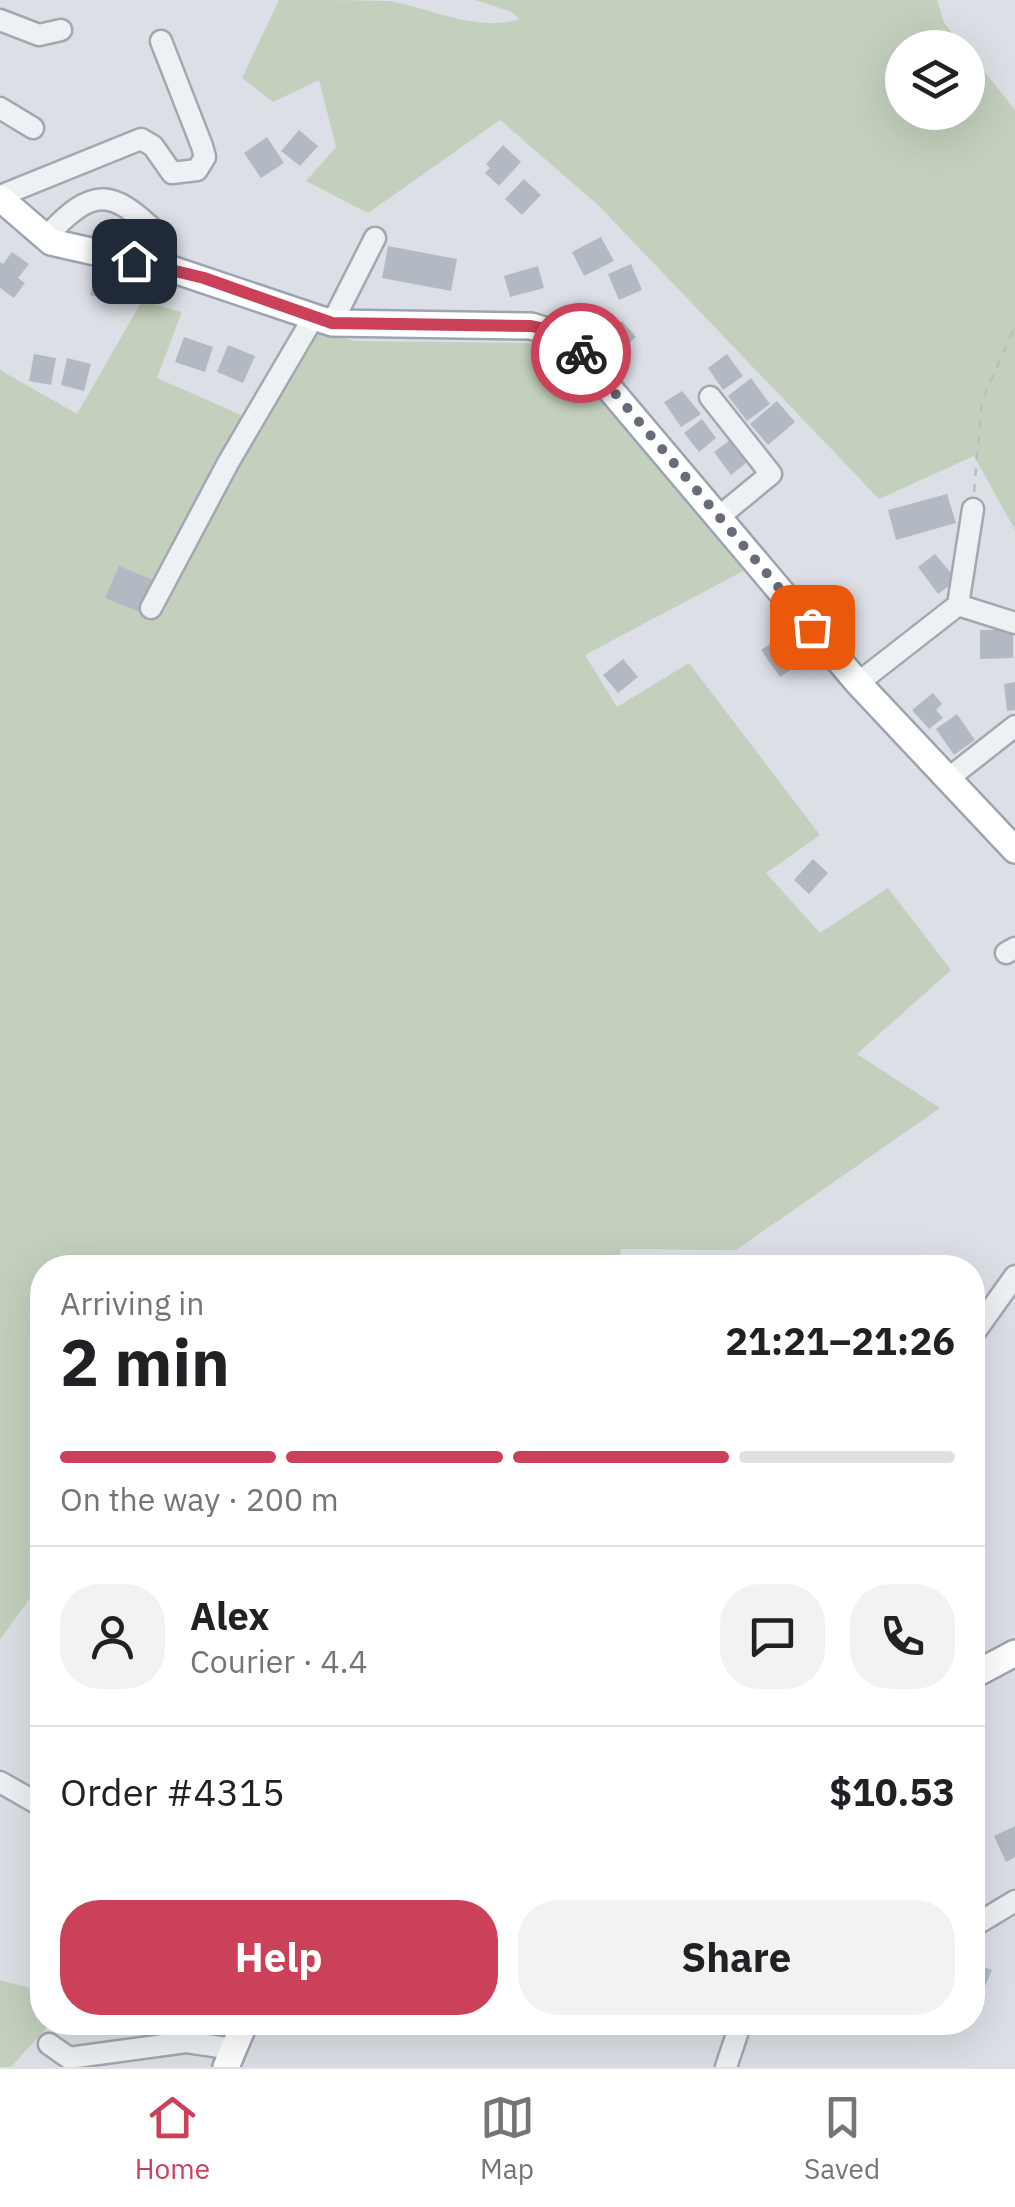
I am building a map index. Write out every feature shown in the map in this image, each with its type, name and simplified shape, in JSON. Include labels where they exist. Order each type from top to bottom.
[{"type":"main road","points":[[0,197],[45,238],[174,270],[322,320],[531,326],[555,331],[576,347],[858,683],[1015,850]]},
{"type":"main road","points":[[985,1669],[1015,1652]]},
{"type":"main road","points":[[229,2058],[239,2035]]},
{"type":"street","points":[[0,20],[39,36],[60,30]]},
{"type":"street","points":[[0,197],[140,139],[153,146],[172,173],[198,170],[202,146],[161,41]]},
{"type":"street","points":[[0,108],[34,128]]},
{"type":"street","points":[[45,238],[92,202],[110,197],[129,206],[159,235]]},
{"type":"street","points":[[152,608],[228,463],[374,238]]},
{"type":"street","points":[[710,397],[770,474],[720,516]]},
{"type":"street","points":[[858,683],[958,606],[973,509]]},
{"type":"street","points":[[958,606],[1015,622]]},
{"type":"street","points":[[949,778],[1015,726]]},
{"type":"street","points":[[985,1318],[1015,1276]]},
{"type":"street","points":[[0,1782],[30,1799]]},
{"type":"street","points":[[985,1919],[1015,1900]]},
{"type":"street","points":[[726,2067],[737,2035]]},
{"type":"street","points":[[49,2044],[68,2058],[186,2042],[229,2058]]},
{"type":"path","points":[[973,509],[982,401],[1015,326]]},
{"type":"green space","points":[[279,0],[389,1],[454,18],[504,23],[519,19],[512,12],[475,0],[937,0],[950,30],[885,30],[885,130],[985,130],[985,72],[1015,110],[1015,530],[974,456],[879,499],[598,205],[500,120],[368,213],[306,181],[336,147],[319,80],[273,102],[242,78]]},
{"type":"green space","points":[[142,301],[182,312],[157,378],[248,418],[298,324],[355,341],[536,343],[574,365],[745,570],[585,655],[617,707],[689,663],[820,835],[766,873],[820,933],[888,888],[951,970],[857,1054],[940,1108],[736,1250],[621,1249],[620,1255],[30,1255],[30,1598],[0,1640],[0,370],[77,414]]},
{"type":"green space","points":[[0,1980],[30,1988],[30,2035],[40,2035],[11,2067],[0,2067]]},
{"type":"building","points":[[299,130],[318,146],[300,166],[281,151]]},
{"type":"building","points":[[267,137],[284,163],[261,178],[244,153]]},
{"type":"building","points":[[503,145],[521,162],[499,186],[485,173],[490,168],[486,164]]},
{"type":"building","points":[[524,179],[541,195],[522,215],[505,199]]},
{"type":"building","points":[[601,237],[614,261],[584,276],[572,252]]},
{"type":"building","points":[[388,246],[457,259],[451,291],[382,278]]},
{"type":"building","points":[[12,252],[29,264],[18,278],[25,283],[14,298],[0,288],[0,262],[3,264]]},
{"type":"building","points":[[98,263],[122,269],[113,301],[90,295]]},
{"type":"building","points":[[631,264],[642,290],[619,300],[608,274]]},
{"type":"building","points":[[538,266],[544,288],[510,297],[504,276]]},
{"type":"building","points":[[140,271],[162,277],[156,297],[134,291]]},
{"type":"building","points":[[622,321],[636,337],[618,352],[604,336]]},
{"type":"building","points":[[184,337],[213,347],[205,372],[175,362]]},
{"type":"building","points":[[228,345],[255,356],[243,383],[217,372]]},
{"type":"building","points":[[34,354],[56,358],[51,385],[29,381]]},
{"type":"building","points":[[727,354],[743,376],[723,390],[708,368]]},
{"type":"building","points":[[67,358],[91,364],[84,391],[61,385]]},
{"type":"building","points":[[751,378],[770,404],[747,421],[728,396]]},
{"type":"building","points":[[682,391],[701,414],[681,427],[664,402]]},
{"type":"building","points":[[777,401],[795,422],[768,445],[750,424]]},
{"type":"building","points":[[702,419],[716,438],[699,452],[684,433]]},
{"type":"building","points":[[734,437],[751,459],[731,475],[714,452]]},
{"type":"building","points":[[947,494],[956,523],[896,540],[888,510]]},
{"type":"building","points":[[935,554],[957,580],[938,594],[918,567]]},
{"type":"building","points":[[119,566],[153,580],[139,612],[105,598]]},
{"type":"building","points":[[980,630],[1013,630],[1013,658],[980,659]]},
{"type":"building","points":[[788,632],[806,659],[780,677],[761,650]]},
{"type":"building","points":[[623,659],[638,677],[618,693],[603,675]]},
{"type":"building","points":[[1015,682],[1015,710],[1007,711],[1004,684]]},
{"type":"building","points":[[933,693],[942,704],[936,710],[943,718],[929,729],[912,710]]},
{"type":"building","points":[[957,714],[975,740],[954,755],[936,729]]},
{"type":"building","points":[[813,859],[828,873],[809,894],[794,880]]},
{"type":"building","points":[[1015,1826],[1015,1857],[1006,1862],[994,1836]]},
{"type":"building","points":[[985,1967],[992,1970],[985,1986]]},
{"type":"way so far","points":[[581,353],[812,627]]},
{"type":"route","points":[[134,261],[204,278],[332,323],[531,326],[555,331],[581,353]]}]
